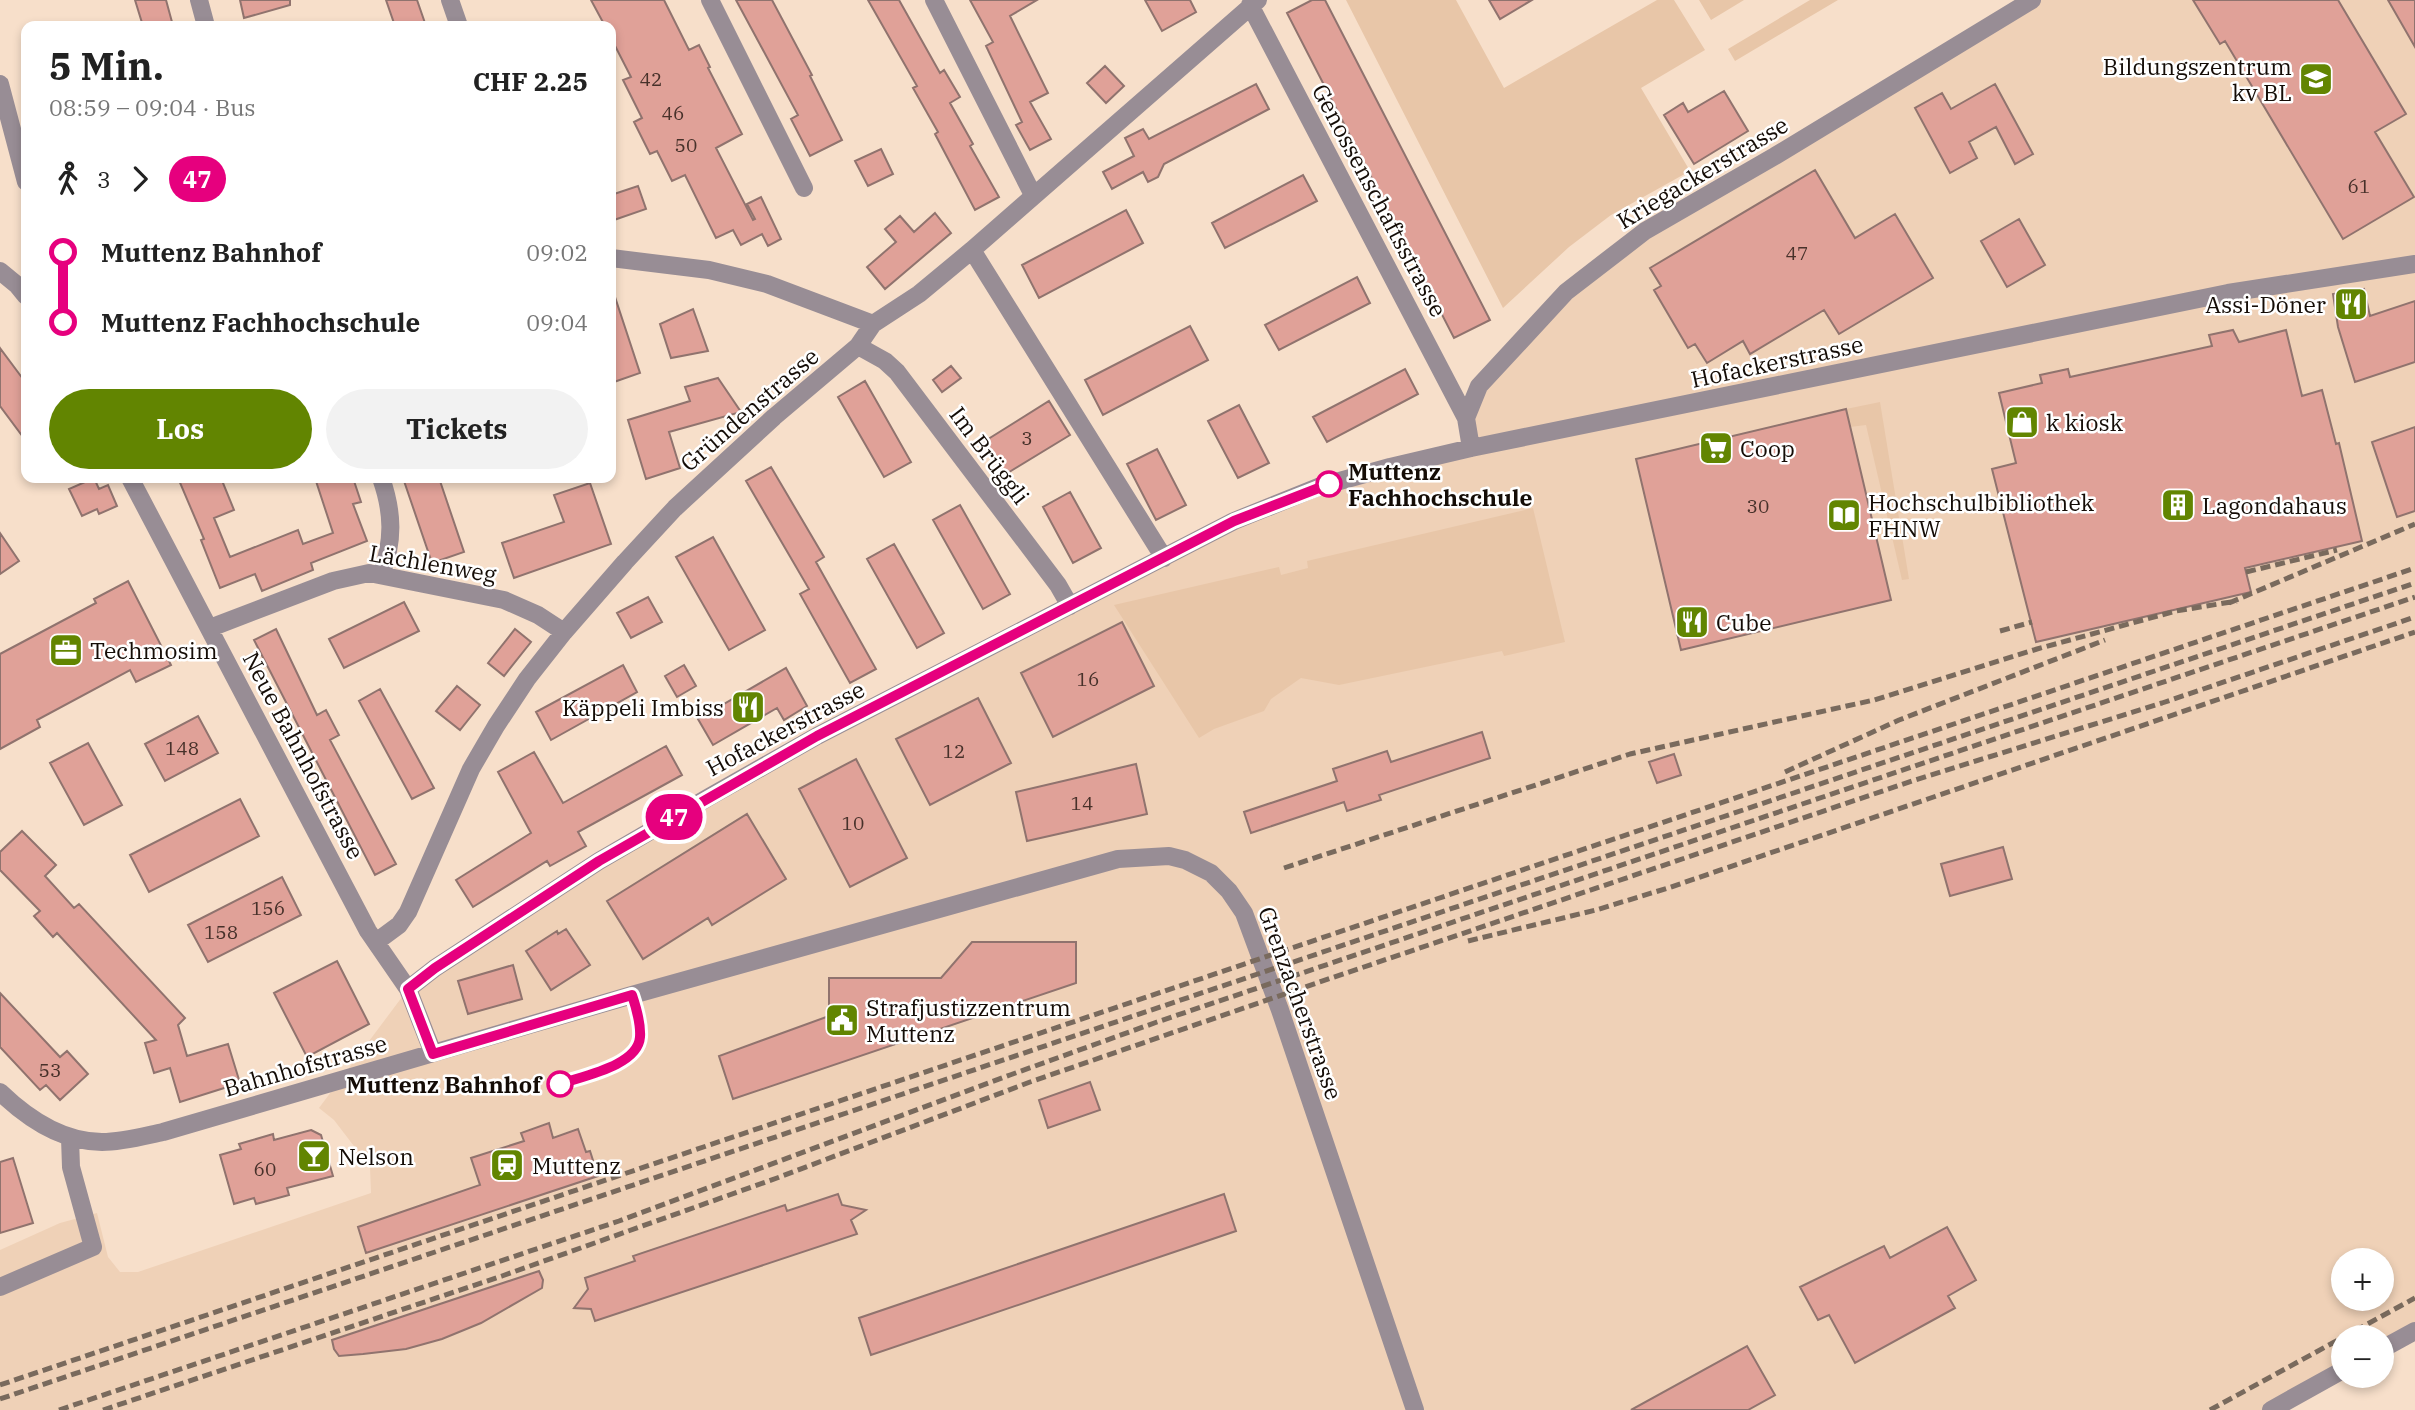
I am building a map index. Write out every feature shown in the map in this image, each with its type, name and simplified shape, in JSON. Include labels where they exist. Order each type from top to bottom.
[{"type":"street","points":[[199,0],[205,21]]},
{"type":"street","points":[[450,0],[457,21]]},
{"type":"street","points":[[709,0],[804,188]]},
{"type":"street","points":[[934,0],[1033,195]]},
{"type":"street","name":"Kriegackerstrasse","points":[[1466,418],[1479,386],[1530,328],[1566,292],[1645,231],[1775,156],[2032,0]]},
{"type":"street","name":"Gründenstrasse","points":[[376,942],[389,935],[408,912],[471,769],[527,679],[625,562],[675,508],[774,417],[858,346],[873,324],[919,294],[972,250],[1254,3]]},
{"type":"street","name":"Genossenschaftsstrasse","points":[[1254,3],[1466,418]]},
{"type":"street","points":[[0,84],[21,162]]},
{"type":"street","points":[[972,250],[1164,558]]},
{"type":"street","points":[[616,259],[709,270],[767,285],[873,324]]},
{"type":"street","name":"Hofackerstrasse","points":[[408,989],[435,968],[599,861],[817,736],[1234,521],[1318,487],[1379,469],[1471,448],[2228,293],[2415,264]]},
{"type":"street","points":[[0,271],[21,286]]},
{"type":"street","name":"Im Brüggli","points":[[858,346],[885,361],[897,372],[1049,574],[1070,606]]},
{"type":"street","points":[[1466,418],[1471,448]]},
{"type":"street","name":"Neue Bahnhofstrasse","points":[[133,483],[376,942],[408,989],[433,1054]]},
{"type":"street","points":[[382,575],[392,534],[391,513],[383,483]]},
{"type":"street","name":"Lächlenweg","points":[[210,628],[354,575],[369,573],[504,600],[538,615],[565,632]]},
{"type":"street","name":"Grenzacherstrasse","points":[[632,995],[1118,859],[1169,856],[1185,860],[1211,873],[1229,891],[1244,913],[1257,945],[1415,1410]]},
{"type":"street","name":"Bahnhofstrasse","points":[[0,1092],[47,1128],[70,1138],[103,1142],[163,1132],[632,995]]},
{"type":"street","points":[[0,1287],[93,1247],[71,1167],[70,1138]]},
{"type":"street","points":[[2394,1342],[2415,1331]]},
{"type":"street","points":[[2271,1410],[2331,1377]]},
{"type":"shaded area","points":[[1346,0],[1456,0],[1504,88],[1657,0],[1674,0],[1705,50],[1641,88],[1690,171],[1611,215],[1569,247],[1503,308]]},
{"type":"shaded area","points":[[1699,0],[1744,0],[1711,20]]},
{"type":"shaded area","points":[[1810,0],[1838,0],[1735,61],[1728,49]]},
{"type":"shaded area","points":[[2032,0],[2415,0],[2415,1331],[2394,1342],[2394,1325],[2331,1325],[2331,1377],[2271,1410],[0,1410],[0,1250],[60,1223],[97,1213],[108,1257],[120,1272],[138,1272],[371,1193],[370,1167],[334,1120],[319,1108],[408,989],[599,861],[1234,521],[1470,448],[1466,418],[1530,328],[1645,231]]},
{"type":"shaded area","points":[[1880,402],[1909,579],[1902,580],[1866,425],[1850,427],[1846,409]]},
{"type":"shaded area","points":[[1533,508],[1565,642],[1504,656],[1502,651],[1339,685],[1301,678],[1271,699],[1264,711],[1214,729],[1199,738],[1114,605],[1279,567],[1281,575],[1308,568],[1307,561]]},
{"type":"building","points":[[135,0],[166,0],[172,21],[141,21]]},
{"type":"building","points":[[240,0],[290,0],[290,5],[244,18]]},
{"type":"building","points":[[386,0],[417,0],[424,21],[393,21]]},
{"type":"building","points":[[591,0],[664,0],[689,50],[699,45],[742,134],[716,148],[753,220],[755,219],[747,204],[761,197],[781,239],[768,246],[762,234],[741,245],[733,230],[716,238],[685,175],[672,181],[657,151],[650,154],[634,122],[642,118],[623,80],[631,77],[616,48],[616,21],[602,21]]},
{"type":"building","points":[[736,0],[772,0],[812,75],[810,76],[842,140],[810,156],[791,119],[798,115]]},
{"type":"building","points":[[868,0],[899,0],[940,73],[944,70],[960,97],[950,103],[973,144],[970,146],[999,197],[975,210],[935,134],[938,132],[913,88],[917,86]]},
{"type":"building","points":[[970,0],[1037,0],[1010,16],[1048,93],[1030,102],[1051,139],[1030,150],[1016,125],[1022,122],[986,46],[993,42]]},
{"type":"building","points":[[1145,0],[1190,0],[1196,12],[1162,31]]},
{"type":"building","points":[[1312,0],[1325,0],[1490,320],[1454,338],[1287,13]]},
{"type":"building","points":[[1489,0],[1532,0],[1500,19]]},
{"type":"building","name":"Bildungszentrum kv BL","points":[[2193,0],[2338,0],[2406,114],[2375,132],[2414,197],[2343,239],[2225,41],[2220,44]]},
{"type":"building","points":[[2388,0],[2415,0],[2415,47]]},
{"type":"building","points":[[1105,66],[1124,86],[1106,103],[1087,83]]},
{"type":"building","points":[[1256,84],[1269,109],[1164,164],[1158,177],[1148,182],[1143,172],[1112,189],[1103,172],[1134,156],[1125,138],[1143,129],[1149,139]]},
{"type":"building","points":[[1995,84],[2033,154],[2015,164],[1996,127],[1969,142],[1977,158],[1950,173],[1915,108],[1942,93],[1951,109]]},
{"type":"building","points":[[1724,91],[1748,131],[1694,164],[1664,115],[1683,103],[1688,112]]},
{"type":"building","points":[[881,149],[893,174],[868,186],[855,161]]},
{"type":"building","points":[[1815,170],[1855,238],[1895,214],[1933,278],[1839,334],[1824,310],[1750,354],[1743,341],[1707,363],[1695,344],[1688,348],[1654,290],[1661,286],[1650,268]]},
{"type":"building","points":[[1303,175],[1317,201],[1225,248],[1212,223]]},
{"type":"building","points":[[638,186],[646,209],[616,219],[616,193]]},
{"type":"building","points":[[1126,210],[1143,243],[1039,298],[1022,265]]},
{"type":"building","points":[[935,213],[951,233],[885,289],[867,267],[896,242],[885,229],[900,216],[914,232]]},
{"type":"building","points":[[2019,219],[2045,265],[2007,287],[1981,241]]},
{"type":"building","points":[[1357,277],[1370,303],[1279,350],[1265,325]]},
{"type":"building","points":[[2364,289],[2370,316],[2415,301],[2415,362],[2355,382],[2338,327],[2333,294]]},
{"type":"building","points":[[616,300],[640,373],[616,381]]},
{"type":"building","points":[[693,309],[708,351],[671,358],[660,324]]},
{"type":"building","points":[[1190,326],[1208,360],[1103,415],[1085,380]]},
{"type":"building","name":"Lagondahaus","points":[[2233,330],[2239,342],[2286,330],[2302,396],[2322,390],[2336,444],[2339,443],[2362,541],[2245,568],[2251,592],[2036,642],[1992,469],[2016,463],[1999,393],[2042,383],[2040,375],[2068,369],[2070,377],[2212,346],[2209,335]]},
{"type":"building","points":[[0,348],[21,376],[21,434],[0,406]]},
{"type":"building","points":[[951,366],[961,378],[942,392],[933,380]]},
{"type":"building","points":[[1405,369],[1418,394],[1327,442],[1313,417]]},
{"type":"building","points":[[718,378],[741,412],[669,432],[680,468],[646,479],[628,420],[690,401],[685,387]]},
{"type":"building","points":[[865,381],[911,462],[884,477],[838,397]]},
{"type":"building","points":[[1049,401],[1070,435],[1006,474],[985,441]]},
{"type":"building","points":[[1239,405],[1269,463],[1238,478],[1208,421]]},
{"type":"building","points":[[1846,409],[1891,600],[1681,650],[1636,459]]},
{"type":"building","points":[[2415,427],[2415,511],[2397,517],[2372,442]]},
{"type":"building","points":[[1157,449],[1186,505],[1156,520],[1127,464]]},
{"type":"building","points":[[771,467],[824,557],[816,562],[876,669],[850,683],[800,594],[809,589],[746,481]]},
{"type":"building","points":[[83,483],[96,483],[99,489],[108,485],[117,506],[99,514],[97,509],[82,516],[69,489]]},
{"type":"building","points":[[180,483],[223,483],[234,510],[214,518],[230,557],[298,530],[303,544],[333,533],[317,483],[355,483],[361,502],[353,504],[367,541],[311,563],[313,570],[262,591],[255,574],[220,588],[201,540],[204,539]]},
{"type":"building","points":[[405,483],[441,483],[464,552],[432,563]]},
{"type":"building","points":[[590,483],[611,544],[514,578],[502,543],[564,522],[554,495]]},
{"type":"building","points":[[1070,492],[1101,548],[1073,563],[1043,507]]},
{"type":"building","points":[[960,505],[1010,594],[983,609],[933,520]]},
{"type":"building","points":[[0,533],[19,561],[0,574]]},
{"type":"building","points":[[713,537],[765,630],[729,650],[676,557]]},
{"type":"building","points":[[894,544],[944,633],[917,648],[867,559]]},
{"type":"building","points":[[128,581],[171,665],[136,682],[130,670],[37,720],[40,727],[0,749],[0,654],[96,603],[94,599]]},
{"type":"building","points":[[648,597],[662,622],[631,638],[617,613]]},
{"type":"building","points":[[404,602],[419,631],[344,668],[329,639]]},
{"type":"building","points":[[1122,622],[1154,686],[1053,737],[1021,673]]},
{"type":"building","points":[[276,629],[317,715],[326,710],[339,735],[330,740],[396,864],[375,875],[254,640]]},
{"type":"building","points":[[515,629],[531,642],[504,676],[488,663]]},
{"type":"building","points":[[623,665],[637,692],[551,740],[536,712]]},
{"type":"building","points":[[684,665],[696,686],[677,697],[665,676]]},
{"type":"building","points":[[786,668],[807,706],[784,720],[777,708],[713,745],[698,719]]},
{"type":"building","points":[[457,686],[480,705],[460,730],[436,711]]},
{"type":"building","points":[[380,689],[434,788],[412,799],[359,701]]},
{"type":"building","points":[[978,698],[1011,763],[930,805],[896,739]]},
{"type":"building","points":[[198,716],[218,753],[165,781],[145,744]]},
{"type":"building","points":[[1482,732],[1490,758],[1379,795],[1381,800],[1347,811],[1344,802],[1251,833],[1244,812],[1337,781],[1333,769],[1387,751],[1391,762]]},
{"type":"building","points":[[88,743],[122,805],[84,825],[50,763]]},
{"type":"building","points":[[666,746],[682,775],[578,832],[586,846],[550,866],[547,861],[473,907],[456,880],[531,833],[498,772],[534,752],[563,803]]},
{"type":"building","points":[[1674,754],[1681,775],[1657,783],[1649,762]]},
{"type":"building","points":[[856,759],[907,858],[850,887],[799,789]]},
{"type":"building","points":[[1136,764],[1147,814],[1027,841],[1016,792]]},
{"type":"building","points":[[240,799],[259,836],[149,892],[130,855]]},
{"type":"building","points":[[747,814],[786,879],[712,925],[708,918],[643,959],[607,901]]},
{"type":"building","points":[[22,831],[56,865],[45,876],[74,908],[79,904],[185,1018],[178,1025],[187,1056],[228,1044],[240,1083],[180,1102],[170,1068],[154,1073],[145,1043],[156,1040],[57,933],[53,937],[34,916],[40,911],[0,870],[0,852]]},
{"type":"building","points":[[2003,847],[2012,879],[1950,896],[1941,864]]},
{"type":"building","points":[[282,877],[301,915],[208,962],[188,925]]},
{"type":"building","points":[[566,929],[590,965],[551,990],[526,951],[557,931],[558,934]]},
{"type":"building","points":[[972,942],[1076,942],[1076,983],[733,1099],[719,1056],[829,1016],[829,978],[941,978]]},
{"type":"building","points":[[337,961],[369,1024],[307,1057],[274,993]]},
{"type":"building","points":[[513,965],[522,999],[468,1014],[458,981]]},
{"type":"building","points":[[0,993],[60,1057],[67,1051],[88,1074],[60,1100],[46,1085],[40,1090],[0,1047]]},
{"type":"building","points":[[1090,1082],[1100,1110],[1048,1128],[1039,1100]]},
{"type":"building","points":[[549,1123],[553,1138],[578,1129],[586,1152],[590,1151],[598,1176],[366,1253],[358,1227],[480,1185],[471,1158],[524,1141],[521,1133]]},
{"type":"building","points":[[311,1130],[321,1135],[333,1176],[287,1188],[289,1195],[256,1204],[254,1198],[234,1204],[220,1155],[241,1149],[239,1144],[273,1134],[274,1140]]},
{"type":"building","points":[[13,1158],[33,1223],[0,1233],[0,1162]]},
{"type":"building","points":[[838,1194],[842,1205],[866,1210],[851,1220],[857,1234],[595,1321],[591,1309],[574,1308],[588,1289],[585,1278],[635,1261],[633,1256],[785,1205],[787,1211]]},
{"type":"building","points":[[1224,1194],[1236,1231],[871,1355],[859,1318]]},
{"type":"building","points":[[1947,1227],[1976,1280],[1948,1296],[1955,1308],[1855,1363],[1829,1315],[1818,1320],[1800,1287],[1884,1246],[1890,1258]]},
{"type":"building","points":[[539,1271],[543,1280],[542,1288],[481,1323],[442,1339],[406,1349],[363,1354],[339,1356],[334,1349],[332,1340]]},
{"type":"building","points":[[1747,1346],[1775,1395],[1748,1410],[1631,1410]]},
{"type":"railway","points":[[2229,603],[2415,524]]},
{"type":"railway","points":[[2246,572],[2337,550]]},
{"type":"railway","points":[[0,1385],[2415,568]]},
{"type":"railway","points":[[0,1399],[2415,583]]},
{"type":"railway","points":[[59,1410],[619,1221],[1157,1022],[2415,597]]},
{"type":"railway","points":[[1284,868],[1630,754],[1874,700],[2037,649],[2176,611],[2237,601]]},
{"type":"railway","points":[[103,1410],[502,1276],[777,1178],[1030,1082],[1299,989],[1915,780],[2162,703],[2415,617]]},
{"type":"railway","points":[[2000,631],[2032,622]]},
{"type":"railway","points":[[1468,941],[1596,910],[1668,888],[2415,632]]},
{"type":"railway","points":[[1785,772],[1899,720],[2105,640]]},
{"type":"railway","points":[[2210,1410],[2415,1298]]},
{"type":"bus line","name":"47","points":[[560,1084],[622,1062],[633,1054],[640,1037],[632,995],[433,1054],[408,989],[435,968],[599,861],[817,736],[1130,577],[1234,521],[1329,484]]},
{"type":"place","name":"Bildungszentrum kv BL","points":[[2316,79]]},
{"type":"place","name":"Assi-Döner","points":[[2351,304]]},
{"type":"place","name":"k kiosk","points":[[2022,422]]},
{"type":"place","name":"Coop","points":[[1716,448]]},
{"type":"place","name":"Muttenz Fachhochschule","points":[[1329,484]]},
{"type":"place","name":"Lagondahaus","points":[[2178,505]]},
{"type":"place","name":"Hochschulbibliothek FHNW","points":[[1844,515]]},
{"type":"place","name":"Cube","points":[[1692,622]]},
{"type":"place","name":"Techmosim","points":[[66,650]]},
{"type":"place","name":"Käppeli Imbiss","points":[[748,707]]},
{"type":"place","name":"Strafjustizzentrum Muttenz","points":[[842,1020]]},
{"type":"place","name":"Muttenz Bahnhof","points":[[560,1084]]},
{"type":"place","name":"Nelson","points":[[314,1156]]},
{"type":"place","name":"Muttenz","points":[[507,1165]]}]
